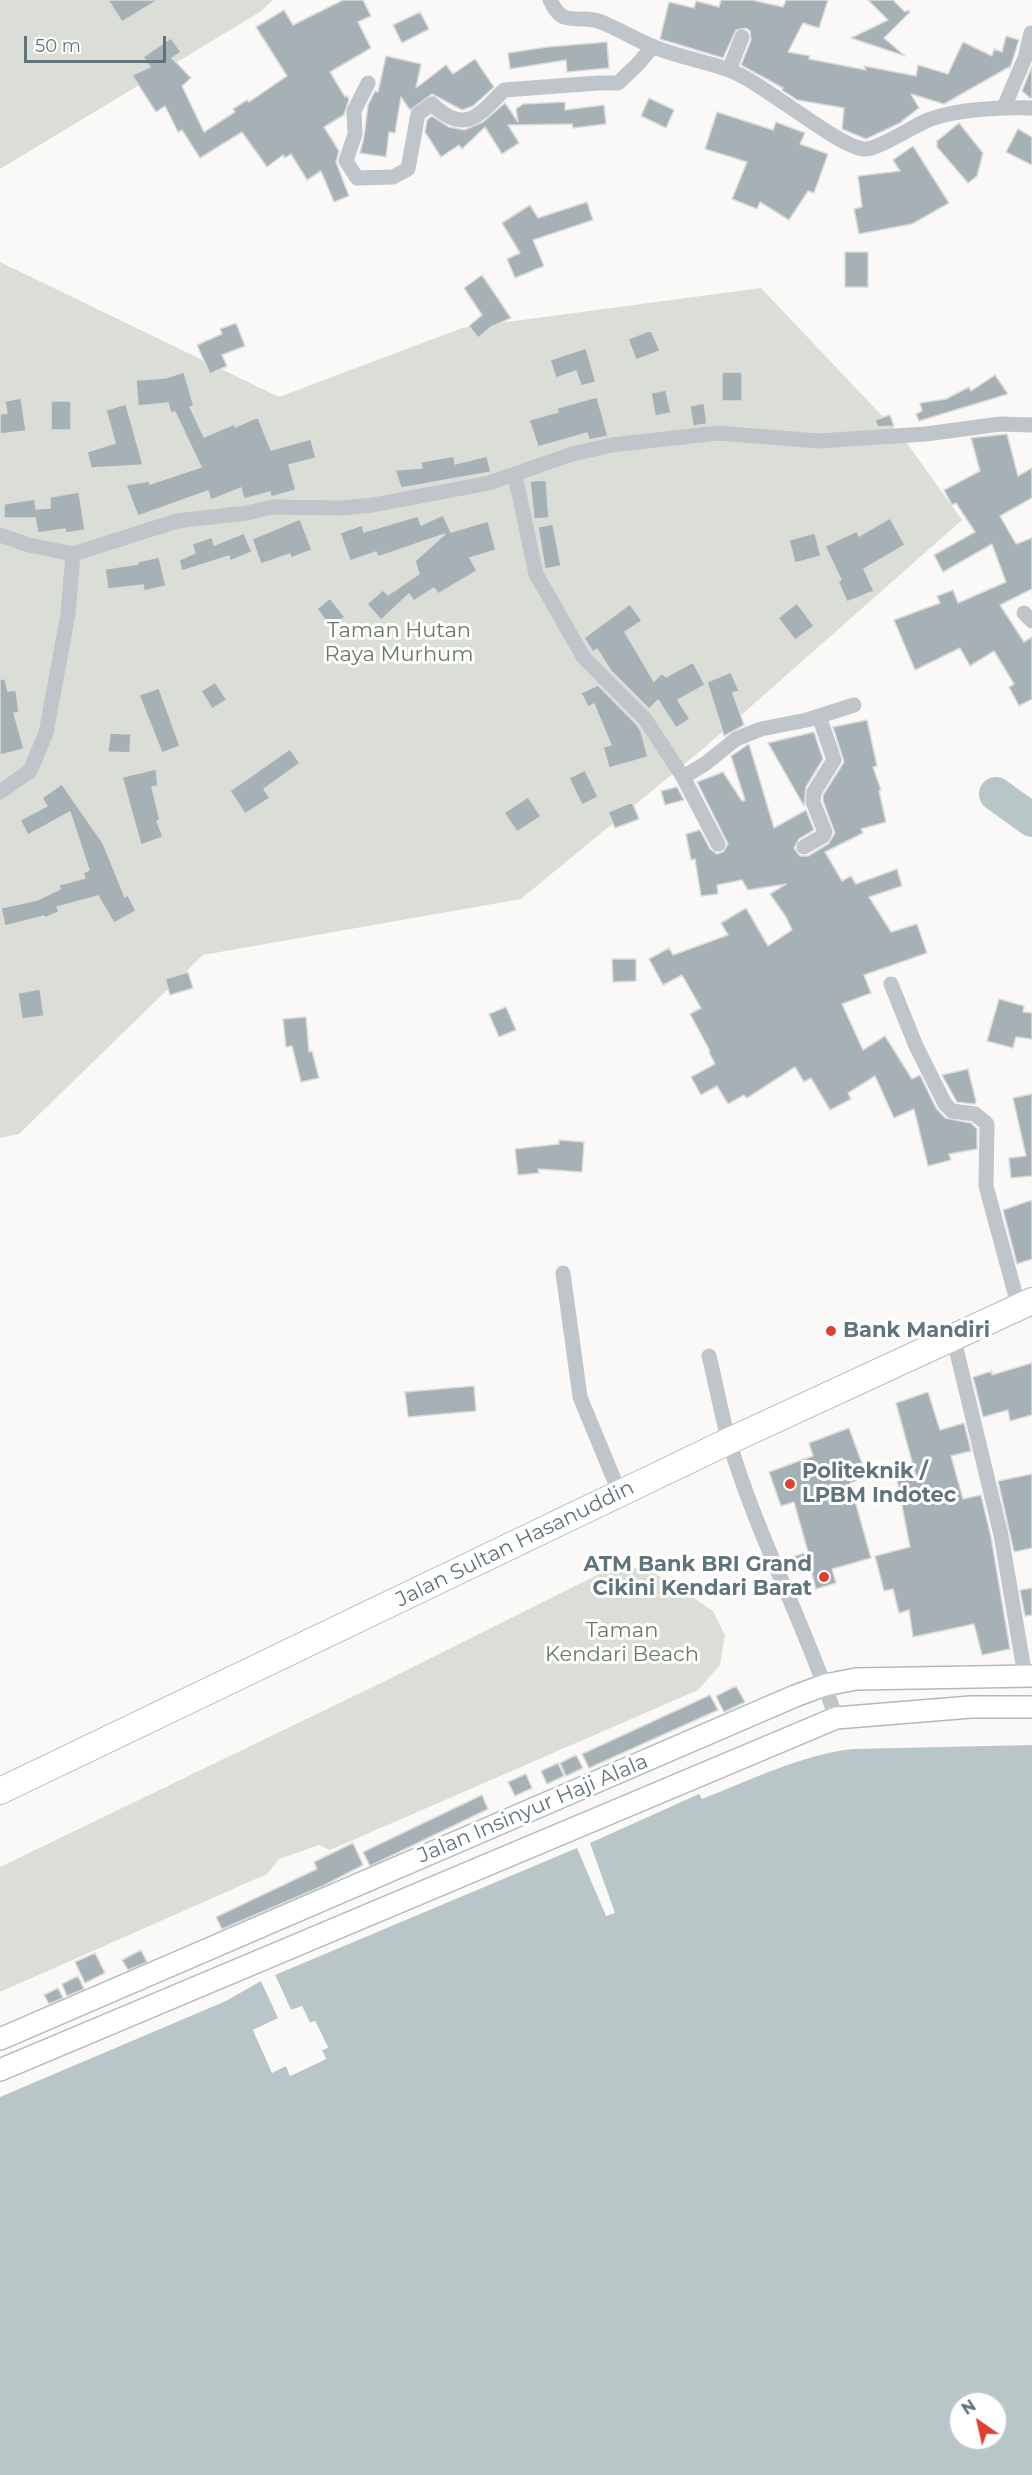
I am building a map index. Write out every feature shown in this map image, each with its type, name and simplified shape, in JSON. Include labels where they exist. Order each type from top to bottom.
[{"type":"highway","name":"Jalan Sultan Hasanuddin","points":[[0,1791],[729,1441],[1025,1304]]},
{"type":"main road","name":"Jalan Insinyur Haji Alala","points":[[0,2039],[825,1685],[856,1679],[1028,1676]]},
{"type":"main road","name":"Jalan Insinyur Haji Alala","points":[[0,2070],[836,1718],[971,1707],[1032,1707]]},
{"type":"main road","points":[[384,1873],[396,1902]]},
{"type":"street","points":[[550,0],[557,12],[565,17],[599,21],[653,46],[729,70],[757,83],[853,146],[864,149],[883,144],[901,132],[931,118],[1004,107],[1032,108]]},
{"type":"street","points":[[1004,107],[1025,58],[1031,33]]},
{"type":"street","points":[[729,70],[742,36]]},
{"type":"street","points":[[368,83],[354,111],[355,134],[346,161],[357,178],[393,177],[408,169],[418,114],[432,104],[446,117],[462,121],[478,116],[504,90],[588,83],[618,83],[653,46]]},
{"type":"street","points":[[0,536],[73,555],[177,521],[247,513],[272,507],[341,508],[373,505],[489,483],[572,453],[687,435],[718,433],[818,441],[926,434],[1000,424],[1032,425]]},
{"type":"street","points":[[515,475],[536,574],[584,658],[645,719],[682,777],[718,844]]},
{"type":"street","points":[[0,792],[30,771],[46,733],[68,614],[73,555]]},
{"type":"street","points":[[682,777],[705,764],[736,739],[761,729],[819,716],[854,705]]},
{"type":"street","points":[[804,847],[825,834],[813,802],[814,792],[834,760],[819,716]]},
{"type":"street","points":[[891,984],[916,1046],[945,1104],[952,1111],[975,1114],[987,1124],[986,1186],[1025,1304]]},
{"type":"street","points":[[563,1273],[580,1397],[620,1494]]},
{"type":"street","points":[[953,1336],[1001,1535],[1028,1676]]},
{"type":"street","points":[[709,1356],[729,1441],[836,1718]]},
{"type":"green space","points":[[0,0],[273,0],[260,12],[0,169]]},
{"type":"green space","name":"Taman Hutan Raya Murhum","points":[[0,262],[279,397],[462,328],[761,288],[904,439],[962,520],[704,748],[521,899],[203,955],[19,1134],[0,1138]]},
{"type":"green space","name":"Taman Kendari Beach","points":[[615,1566],[648,1570],[672,1583],[713,1611],[725,1635],[720,1665],[698,1690],[330,1850],[319,1845],[279,1859],[267,1874],[0,1992],[0,1867],[385,1681]]},
{"type":"shaded area","points":[[1032,1745],[1032,2475],[0,2475],[0,2097],[226,2001],[261,1981],[279,2018],[253,2030],[272,2072],[286,2066],[290,2076],[326,2059],[322,2050],[328,2047],[315,2021],[310,2023],[302,2006],[291,2010],[275,1975],[577,1848],[606,1916],[615,1913],[590,1843],[699,1794],[702,1799],[795,1762],[853,1749]]},
{"type":"pier","points":[[275,1975],[291,2010],[302,2006],[310,2023],[315,2021],[328,2048],[322,2050],[326,2059],[290,2076],[286,2066],[272,2073],[253,2030],[278,2018],[261,1981],[264,1980],[282,2018],[257,2031],[274,2069],[286,2063],[292,2072],[322,2058],[319,2050],[324,2046],[314,2025],[308,2025],[300,2009],[288,2012],[272,1976]]},
{"type":"building","points":[[108,0],[158,0],[122,22]]},
{"type":"building","points":[[343,0],[363,0],[371,16],[358,22],[371,48],[330,72],[345,97],[349,99],[344,115],[324,127],[339,151],[336,162],[349,196],[334,202],[321,171],[307,180],[291,154],[285,158],[283,155],[267,167],[242,132],[200,158],[182,130],[178,132],[165,106],[156,112],[132,75],[150,67],[143,57],[171,38],[181,52],[172,58],[191,78],[182,86],[204,132],[235,112],[233,109],[247,100],[249,102],[287,76],[256,27],[284,10],[293,25]]},
{"type":"building","points":[[721,0],[752,0],[783,7],[786,0],[828,0],[819,28],[803,23],[788,52],[810,56],[809,59],[866,70],[864,66],[916,76],[918,65],[948,74],[963,42],[992,56],[994,49],[1002,52],[1006,36],[1019,40],[1010,68],[944,104],[911,94],[919,108],[902,122],[866,139],[842,129],[844,108],[797,100],[782,90],[783,88],[741,65],[751,40],[750,31],[746,28],[736,30],[723,58],[660,39],[669,2],[694,8],[696,1],[719,7]]},
{"type":"building","points":[[868,0],[893,0],[905,12],[908,10],[910,12],[884,38],[905,56],[851,38],[888,20]]},
{"type":"building","points":[[420,12],[429,29],[402,43],[393,25]]},
{"type":"building","points":[[607,42],[609,68],[567,72],[566,60],[510,69],[508,53]]},
{"type":"building","points":[[386,56],[421,64],[416,88],[446,65],[453,74],[475,59],[494,87],[473,106],[462,110],[432,94],[410,110],[401,97],[395,133],[389,132],[386,157],[360,153],[368,105],[375,91],[378,92]]},
{"type":"building","points":[[1032,66],[1032,98],[1030,98],[1022,91]]},
{"type":"building","points":[[649,98],[674,110],[666,128],[641,116]]},
{"type":"building","points":[[565,102],[565,110],[604,105],[606,124],[573,128],[572,124],[508,125],[519,143],[502,154],[485,127],[462,149],[459,145],[441,157],[425,132],[427,120],[432,116],[449,127],[464,130],[483,122],[505,103],[518,122],[516,109],[523,104]]},
{"type":"building","points":[[717,112],[773,130],[776,122],[805,133],[800,144],[828,154],[814,193],[808,191],[789,220],[760,202],[757,209],[732,199],[747,162],[705,149]]},
{"type":"building","points":[[959,123],[983,153],[977,176],[968,183],[937,147],[937,141]]},
{"type":"building","points":[[1018,129],[1032,137],[1032,165],[1006,152]]},
{"type":"building","points":[[913,146],[949,203],[912,224],[859,234],[854,209],[862,207],[858,176],[900,171],[893,160]]},
{"type":"building","points":[[587,202],[593,220],[533,240],[544,266],[515,278],[507,259],[520,253],[502,223],[530,205],[538,218]]},
{"type":"building","points":[[845,252],[868,252],[868,287],[845,287]]},
{"type":"building","points":[[482,275],[511,318],[491,327],[478,338],[469,326],[482,315],[464,288]]},
{"type":"building","points":[[236,323],[245,346],[222,355],[227,366],[210,374],[197,345],[222,334],[220,329]]},
{"type":"building","points":[[651,330],[660,351],[636,360],[628,339]]},
{"type":"building","points":[[586,348],[596,382],[581,386],[576,371],[556,378],[550,360]]},
{"type":"building","points":[[184,372],[194,406],[190,407],[204,437],[258,417],[271,450],[311,439],[316,458],[289,465],[296,490],[271,497],[270,492],[244,499],[241,488],[211,500],[208,491],[138,516],[126,485],[149,481],[150,484],[201,467],[175,412],[171,413],[168,403],[138,406],[136,380],[165,378]]},
{"type":"building","points":[[722,372],[742,372],[742,401],[722,401]]},
{"type":"building","points":[[995,375],[1008,394],[919,421],[916,414],[922,411],[920,403],[946,399],[969,387],[971,391]]},
{"type":"building","points":[[666,390],[671,413],[655,416],[651,393]]},
{"type":"building","points":[[597,397],[608,436],[589,440],[587,433],[538,447],[529,420],[558,412],[557,408]]},
{"type":"building","points":[[21,398],[26,431],[0,434],[0,414],[7,413],[5,401]]},
{"type":"building","points":[[51,401],[71,401],[71,430],[51,430]]},
{"type":"building","points":[[704,403],[707,424],[693,426],[690,406]]},
{"type":"building","points":[[126,404],[143,465],[91,468],[87,452],[115,443],[106,410]]},
{"type":"building","points":[[890,415],[894,426],[878,427],[875,420]]},
{"type":"building","points":[[1007,434],[1018,476],[1032,468],[1032,498],[1000,516],[1016,544],[1032,538],[1032,589],[1000,605],[1024,642],[1032,637],[1032,699],[1019,706],[1009,687],[1014,684],[994,651],[970,666],[960,648],[915,670],[894,620],[940,603],[937,596],[953,590],[958,603],[1006,582],[992,544],[943,572],[934,555],[975,532],[956,503],[952,505],[944,490],[980,471],[971,438]]},
{"type":"building","points":[[454,456],[455,464],[487,456],[491,472],[401,488],[395,470],[422,468],[421,462]]},
{"type":"building","points":[[546,480],[549,518],[534,519],[530,481]]},
{"type":"building","points":[[79,492],[85,530],[66,533],[65,529],[38,533],[35,518],[4,518],[4,504],[35,499],[36,509],[50,508],[50,497]]},
{"type":"building","points":[[443,515],[451,532],[488,521],[496,550],[470,558],[477,571],[438,594],[434,588],[414,601],[409,594],[381,620],[367,604],[383,590],[388,595],[419,574],[415,561],[445,534],[378,557],[376,552],[350,561],[340,533],[362,525],[364,532],[418,516],[421,525]]},
{"type":"building","points":[[890,518],[905,545],[864,569],[874,591],[847,602],[838,581],[841,580],[825,546],[857,531],[859,536]]},
{"type":"building","points":[[300,519],[312,550],[291,558],[290,554],[261,564],[252,539]]},
{"type":"building","points":[[553,524],[561,566],[545,569],[538,527]]},
{"type":"building","points":[[244,533],[252,552],[230,561],[229,556],[182,571],[179,560],[195,553],[192,544],[212,537],[214,545]]},
{"type":"building","points":[[815,533],[821,556],[795,563],[789,540]]},
{"type":"building","points":[[159,557],[166,586],[144,591],[143,585],[108,589],[105,569],[138,564],[137,562]]},
{"type":"building","points":[[330,598],[345,617],[331,628],[317,609]]},
{"type":"building","points":[[797,603],[814,626],[795,640],[778,618]]},
{"type":"building","points":[[630,604],[642,621],[625,632],[654,681],[662,673],[666,677],[693,662],[705,685],[678,700],[690,719],[676,728],[658,700],[649,709],[611,671],[597,649],[593,652],[584,638]]},
{"type":"building","points":[[731,672],[739,691],[733,693],[744,725],[724,736],[707,682]]},
{"type":"building","points":[[0,679],[5,679],[8,691],[16,690],[19,713],[14,713],[24,749],[0,755]]},
{"type":"building","points":[[215,682],[227,700],[212,709],[201,691]]},
{"type":"building","points":[[598,685],[637,725],[641,731],[648,757],[609,768],[603,747],[611,745],[594,704],[588,707],[581,693]]},
{"type":"building","points":[[159,688],[180,746],[162,753],[139,695]]},
{"type":"building","points":[[867,720],[877,766],[873,767],[881,790],[879,791],[886,822],[861,829],[863,833],[825,852],[842,881],[851,876],[856,884],[897,869],[902,886],[869,897],[891,932],[917,924],[927,953],[864,975],[871,993],[842,1004],[863,1050],[885,1036],[912,1079],[920,1075],[936,1108],[945,1118],[971,1123],[977,1129],[977,1149],[949,1154],[951,1160],[928,1166],[914,1109],[894,1118],[875,1076],[848,1093],[851,1099],[830,1110],[811,1078],[804,1082],[795,1067],[747,1098],[744,1095],[728,1104],[717,1086],[701,1095],[691,1077],[715,1064],[690,1014],[701,1008],[682,975],[663,985],[649,959],[669,948],[673,955],[728,935],[721,923],[746,908],[768,946],[792,930],[770,894],[786,884],[748,890],[742,880],[717,885],[718,894],[701,896],[695,859],[691,860],[686,834],[700,830],[710,849],[717,854],[723,852],[728,844],[697,782],[723,772],[742,801],[745,800],[731,756],[749,744],[774,828],[806,810],[814,830],[799,839],[794,848],[800,856],[808,856],[828,844],[835,833],[823,801],[823,795],[844,762],[833,727]]},
{"type":"building","points":[[814,732],[823,759],[806,787],[804,806],[768,743]]},
{"type":"building","points":[[110,733],[131,734],[130,753],[108,752]]},
{"type":"building","points":[[290,749],[300,763],[264,789],[270,798],[245,814],[230,791]]},
{"type":"building","points":[[156,769],[158,786],[152,787],[160,820],[157,821],[163,837],[141,845],[122,777]]},
{"type":"building","points":[[585,770],[598,797],[582,805],[569,778]]},
{"type":"building","points":[[62,784],[103,843],[125,897],[128,895],[136,911],[114,923],[98,896],[57,907],[59,912],[45,918],[44,916],[5,926],[1,908],[37,900],[60,889],[59,885],[85,878],[83,873],[89,870],[70,812],[28,835],[20,820],[47,806],[42,798]]},
{"type":"building","points":[[677,787],[684,800],[665,805],[661,791]]},
{"type":"building","points":[[528,797],[541,816],[517,832],[504,813]]},
{"type":"building","points":[[632,802],[639,819],[615,828],[608,812]]},
{"type":"building","points":[[612,959],[636,959],[636,981],[613,982]]},
{"type":"building","points":[[188,972],[193,988],[170,995],[165,979]]},
{"type":"building","points":[[40,989],[44,1016],[22,1019],[18,993]]},
{"type":"building","points":[[999,999],[1024,1006],[1023,1012],[1032,1013],[1032,1039],[1016,1037],[1013,1048],[987,1041]]},
{"type":"building","points":[[506,1007],[516,1030],[499,1037],[489,1014]]},
{"type":"building","points":[[306,1017],[309,1052],[312,1051],[319,1078],[301,1082],[292,1046],[286,1047],[283,1019]]},
{"type":"building","points":[[968,1069],[975,1104],[957,1102],[942,1075]]},
{"type":"building","points":[[1032,1094],[1032,1176],[1011,1178],[1009,1158],[1026,1156],[1013,1098]]},
{"type":"building","points":[[559,1140],[584,1142],[582,1172],[538,1169],[539,1173],[518,1175],[515,1149],[559,1144]]},
{"type":"building","points":[[1032,1200],[1032,1259],[1017,1264],[1003,1210]]},
{"type":"building","points":[[1032,1363],[1032,1415],[1010,1421],[1008,1410],[983,1417],[973,1377],[992,1371],[992,1375]]},
{"type":"building","points":[[474,1386],[476,1411],[408,1417],[405,1392]]},
{"type":"building","points":[[928,1392],[940,1430],[964,1423],[971,1451],[951,1456],[963,1499],[981,1495],[991,1537],[1010,1649],[982,1655],[974,1624],[913,1637],[909,1610],[899,1613],[893,1589],[884,1591],[875,1556],[910,1547],[897,1480],[916,1476],[896,1403]]},
{"type":"building","points":[[849,1428],[867,1477],[850,1483],[871,1558],[832,1569],[836,1583],[816,1589],[811,1570],[800,1573],[795,1556],[808,1552],[794,1502],[781,1506],[769,1472],[813,1456],[809,1443]]},
{"type":"building","points":[[1032,1474],[1032,1548],[1014,1552],[998,1481]]},
{"type":"building","points":[[1032,1588],[1032,1615],[1025,1616],[1020,1590]]},
{"type":"building","points":[[736,1686],[745,1702],[724,1712],[716,1696]]},
{"type":"building","points":[[710,1695],[718,1710],[589,1768],[582,1754]]},
{"type":"building","points":[[576,1755],[583,1768],[566,1776],[560,1763]]},
{"type":"building","points":[[558,1763],[564,1776],[547,1784],[541,1771]]},
{"type":"building","points":[[526,1774],[532,1788],[515,1796],[508,1782]]},
{"type":"building","points":[[482,1795],[488,1809],[370,1866],[363,1852]]},
{"type":"building","points":[[353,1843],[363,1865],[323,1886],[222,1929],[216,1917],[317,1869],[314,1862]]},
{"type":"building","points":[[141,1950],[147,1962],[128,1970],[122,1960]]},
{"type":"building","points":[[95,1953],[105,1973],[85,1983],[75,1962]]},
{"type":"building","points":[[78,1976],[84,1989],[67,1996],[62,1984]]},
{"type":"building","points":[[58,1988],[63,1998],[49,2004],[44,1995]]},
{"type":"waterway","points":[[996,794],[1032,820]]},
{"type":"place","name":"Bank Mandiri","points":[[831,1331]]},
{"type":"place","name":"Politeknik / LPBM Indotec","points":[[790,1484]]},
{"type":"place","name":"ATM Bank BRI Grand Cikini Kendari Barat","points":[[824,1577]]}]
